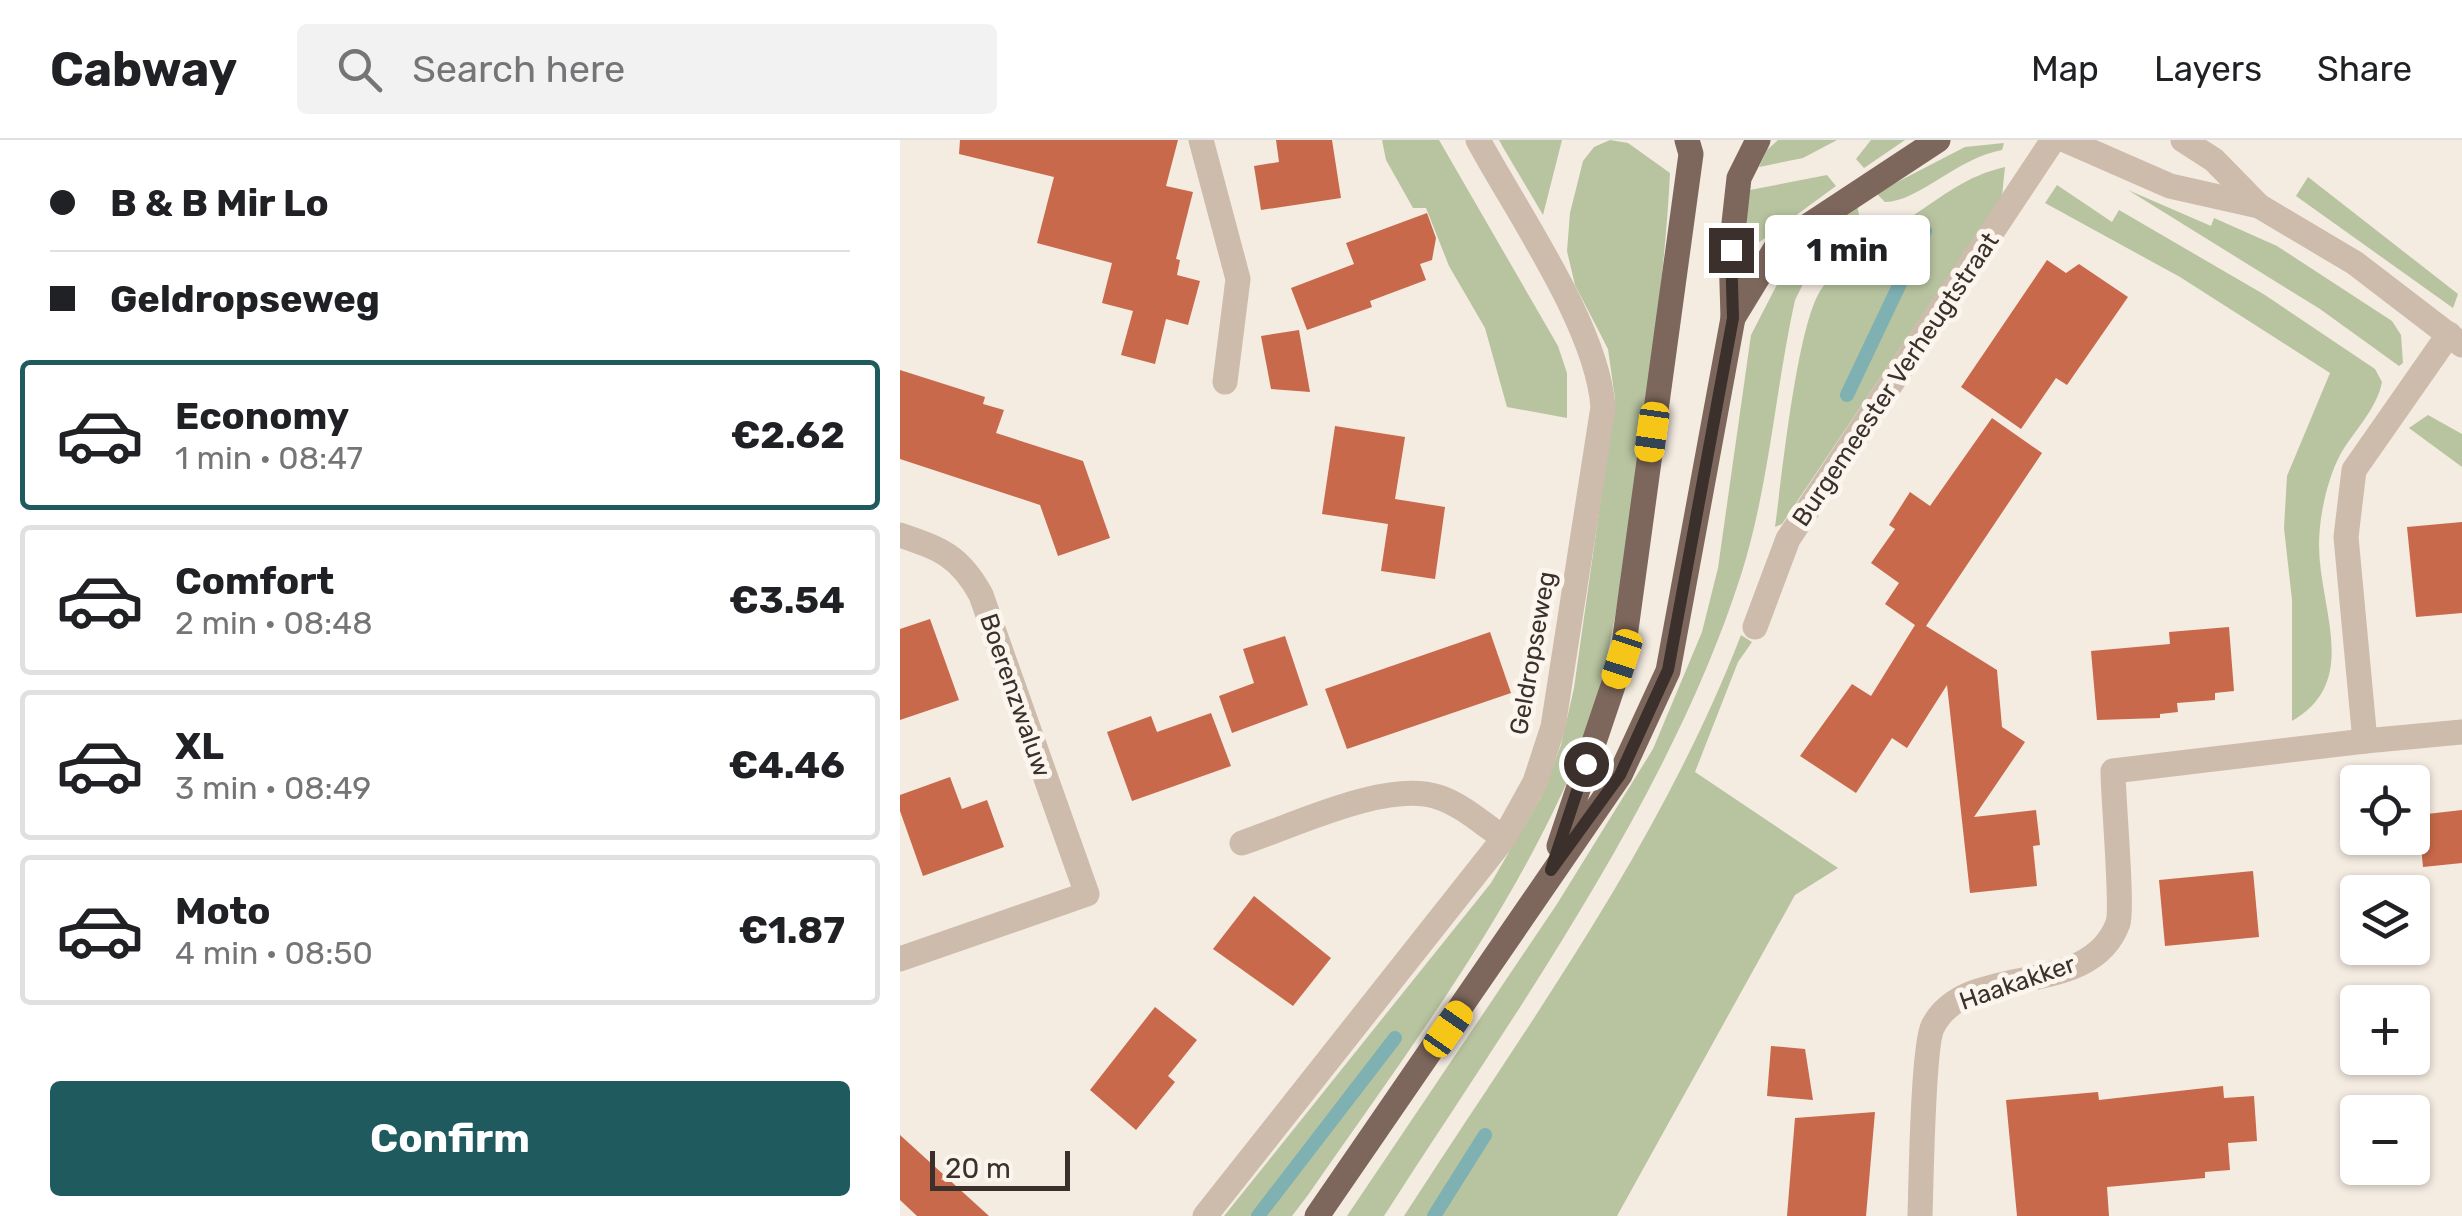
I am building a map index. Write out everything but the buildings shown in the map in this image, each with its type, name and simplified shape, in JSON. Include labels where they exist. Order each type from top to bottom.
[{"type":"main road","points":[[1551,870],[1622,659],[1691,154],[1687,140]]},
{"type":"main road","points":[[1317,1216],[1492,966],[1551,870],[1620,775],[1668,670],[1733,318],[1731,250],[1739,178],[1758,140]]},
{"type":"main road","points":[[1733,318],[1778,246],[1938,140]]},
{"type":"street","points":[[1201,140],[1238,279],[1226,382]]},
{"type":"street","name":"Geldropseweg","points":[[1204,1216],[1504,838],[1534,782],[1553,728],[1603,407],[1601,376],[1580,324],[1478,140]]},
{"type":"street","name":"Burgemeester Verheugtstraat","points":[[1755,627],[1788,539],[2053,140]]},
{"type":"street","points":[[2066,140],[2170,186],[2258,206]]},
{"type":"street","points":[[2183,140],[2214,160],[2258,206],[2355,263],[2455,339],[2354,470],[2346,537],[2365,741]]},
{"type":"street","name":"Boerenzwaluw","points":[[900,535],[932,546],[965,565],[981,595],[1087,894],[900,959]]},
{"type":"street","name":"Haakakker","points":[[1920,1216],[1931,1028],[1953,1001],[2065,970],[2099,951],[2118,922],[2113,771],[2462,732]]},
{"type":"street","points":[[1242,843],[1390,794],[1418,792],[1441,798],[1504,838]]},
{"type":"green space","points":[[1382,140],[1439,140],[1558,346],[1567,373],[1567,418],[1507,407],[1485,328],[1449,266],[1426,208],[1413,208],[1386,160]]},
{"type":"green space","points":[[1499,140],[1562,140],[1543,215],[1504,149]]},
{"type":"green space","points":[[1610,140],[1628,143],[1670,173],[1656,324],[1619,596],[1603,675],[1579,753],[1536,845],[1477,948],[1292,1216],[1224,1216],[1491,883],[1541,797],[1561,745],[1574,688],[1615,399],[1608,349],[1575,285],[1567,251],[1570,213],[1583,161],[1594,147]]},
{"type":"green space","points":[[1778,140],[1837,140],[1803,158],[1759,167],[1767,150]]},
{"type":"green space","points":[[1871,140],[1905,140],[1864,168],[1856,159]]},
{"type":"green space","points":[[2004,143],[2002,150],[1969,162],[1911,195],[1885,202],[1876,193],[1965,147]]},
{"type":"green space","points":[[2005,167],[2002,196],[1782,524],[1775,527],[1798,365],[1813,306],[1822,288],[1851,257],[1875,240],[1955,188]]},
{"type":"green space","points":[[1827,175],[1836,186],[1742,255],[1750,190]]},
{"type":"green space","points":[[2308,177],[2458,294],[2453,308],[2296,196]]},
{"type":"green space","points":[[2057,185],[2112,222],[2119,210],[2265,295],[2375,369],[2382,382],[2370,411],[2340,455],[2328,487],[2319,545],[2331,665],[2325,686],[2313,705],[2292,721],[2292,600],[2284,528],[2287,476],[2330,373],[2180,277],[2045,203]]},
{"type":"green space","points":[[2128,190],[2211,226],[2214,218],[2277,246],[2392,321],[2401,335],[2403,363],[2399,366],[2320,309]]},
{"type":"green space","points":[[1857,205],[1860,220],[1855,232],[1811,268],[1795,300],[1751,542],[1710,659],[1673,742],[1583,906],[1384,1216],[1347,1216],[1557,904],[1653,749],[1702,632],[1718,568],[1751,335],[1786,267]]},
{"type":"green space","points":[[2428,415],[2462,434],[2462,467],[2409,428]]},
{"type":"green space","points":[[1741,635],[1752,642],[1738,662],[1695,772],[1838,868],[1795,895],[1617,1216],[1404,1216],[1630,862],[1671,789]]},
{"type":"waterway","points":[[1847,395],[1925,231]]},
{"type":"waterway","points":[[1258,1216],[1395,1038]]},
{"type":"waterway","points":[[1434,1216],[1485,1135]]},
{"type":"route","points":[[1586,764],[1551,870],[1620,775],[1668,670],[1733,318],[1731,250]]}]
